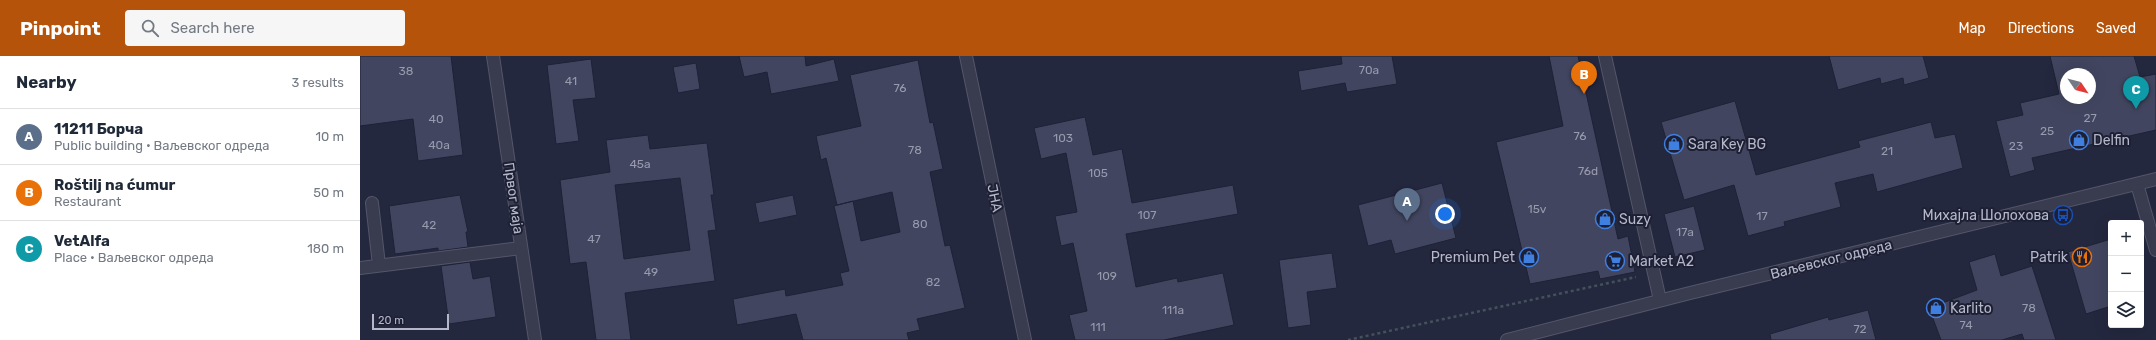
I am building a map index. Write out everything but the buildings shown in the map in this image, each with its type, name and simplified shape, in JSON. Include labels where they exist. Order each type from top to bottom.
[{"type":"street","name":"Првог маја","points":[[493,56],[535,340]]},
{"type":"street","name":"ЈНА","points":[[966,56],[1025,340]]},
{"type":"street","points":[[1606,56],[1660,300]]},
{"type":"street","name":"Ваљевског одреда","points":[[1507,340],[1660,300],[2156,179]]},
{"type":"street","points":[[2137,184],[2156,250]]},
{"type":"street","points":[[372,203],[379,265]]},
{"type":"street","points":[[360,268],[521,248]]},
{"type":"path","points":[[1348,340],[1654,273]]},
{"type":"place","name":"Roštilj na ćumur","points":[[1584,94]]},
{"type":"place","name":"VetAlfa","points":[[2136,109]]},
{"type":"place","name":"Delfin","points":[[2079,140]]},
{"type":"place","name":"Sara Key BG","points":[[1674,144]]},
{"type":"place","name":"Михајла Шолохова","points":[[2063,215]]},
{"type":"place","name":"Suzy","points":[[1605,219]]},
{"type":"place","name":"11211 Борча","points":[[1407,221]]},
{"type":"place","name":"Premium Pet","points":[[1529,257]]},
{"type":"place","name":"Patrik","points":[[2082,257]]},
{"type":"place","name":"Market A2","points":[[1615,261]]},
{"type":"place","name":"Karlito","points":[[1936,308]]}]
